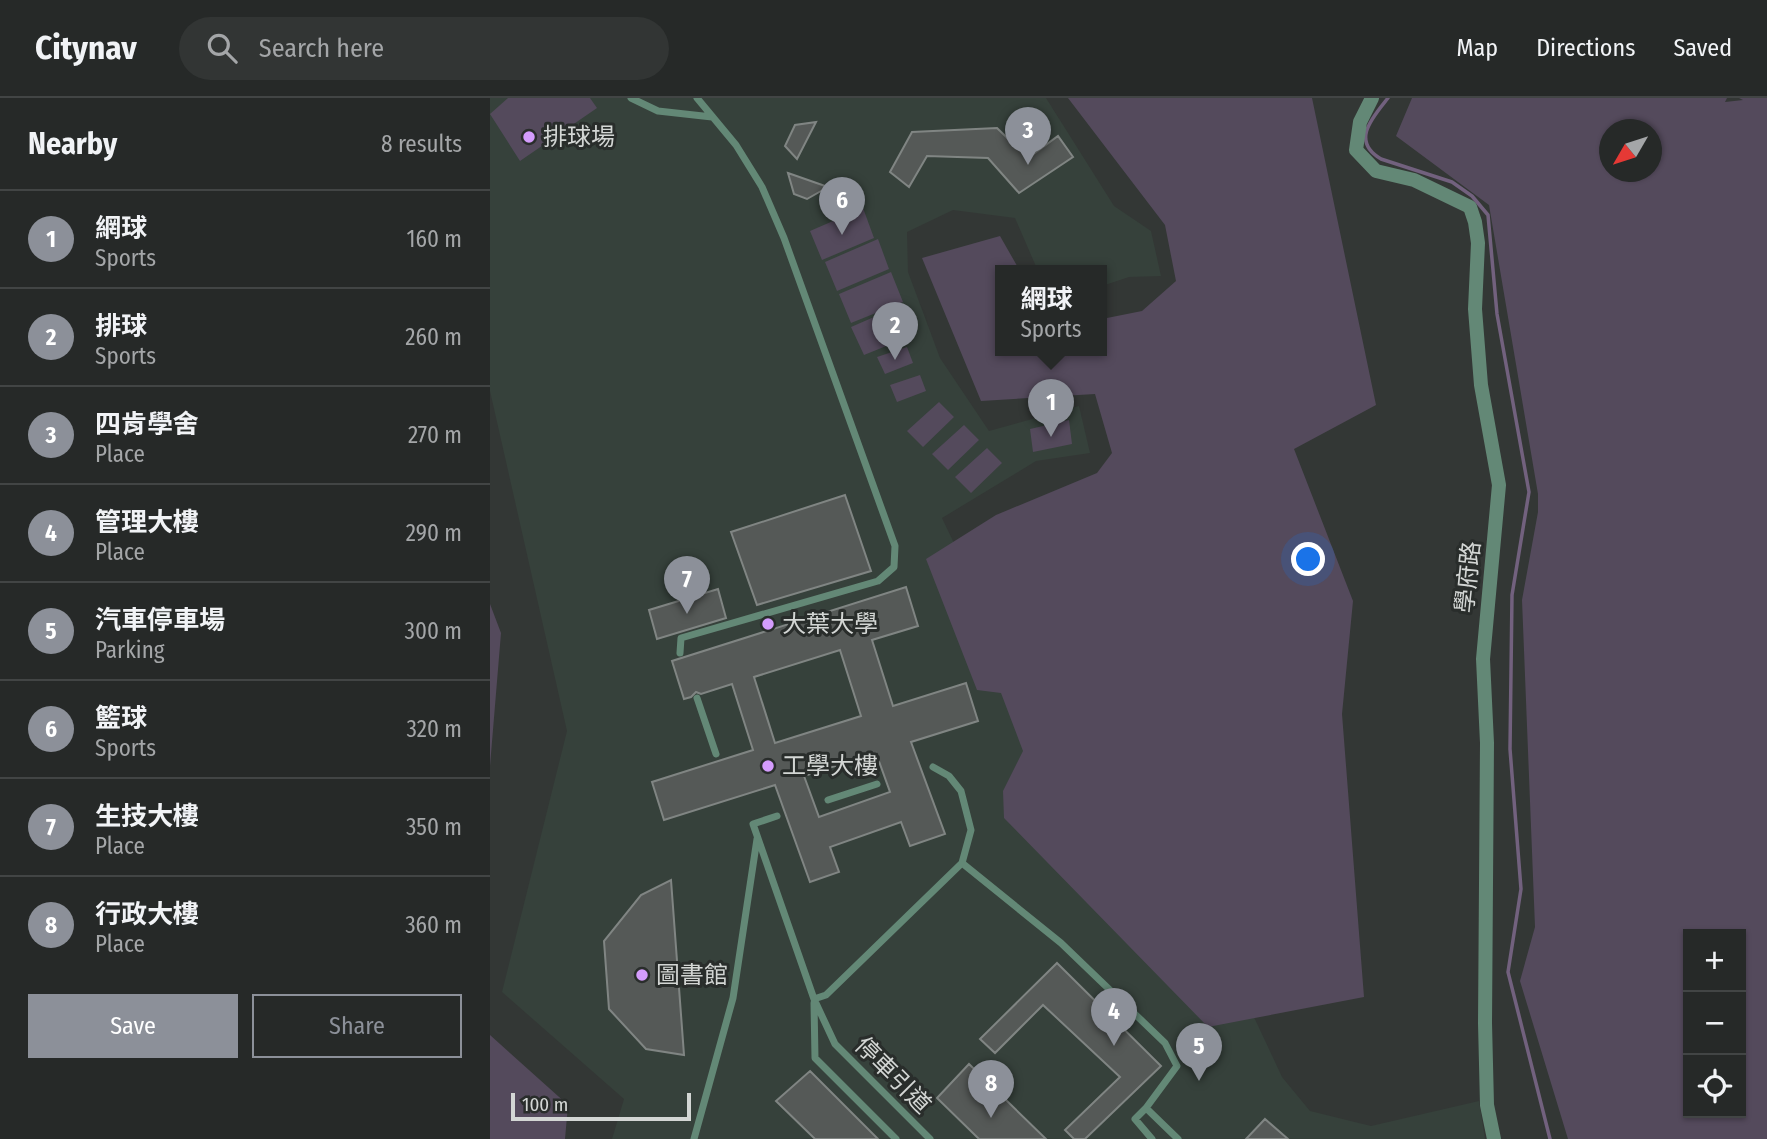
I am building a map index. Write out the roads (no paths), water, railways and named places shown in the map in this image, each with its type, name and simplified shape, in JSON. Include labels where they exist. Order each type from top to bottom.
[{"type":"street","name":"學府路","points":[[1372,98],[1360,122],[1356,150],[1377,171],[1414,180],[1470,207],[1478,243],[1475,309],[1481,385],[1499,485],[1483,659],[1487,743],[1485,1023],[1487,1105],[1494,1139]]},
{"type":"lane","points":[[631,98],[657,111],[712,117]]},
{"type":"lane","points":[[680,653],[681,638],[878,581],[894,567],[895,546],[784,238],[762,187],[736,145],[697,98]]},
{"type":"lane","points":[[697,698],[716,754]]},
{"type":"lane","points":[[814,999],[826,995],[962,863],[971,830],[961,791],[949,776],[933,768]]},
{"type":"lane","points":[[828,800],[877,784]]},
{"type":"lane","points":[[777,816],[753,824],[814,999],[815,1058],[896,1139]]},
{"type":"lane","points":[[694,1139],[733,998],[757,834]]},
{"type":"lane","points":[[962,863],[1060,943],[1165,1043],[1177,1066],[1135,1119],[1152,1139]]},
{"type":"lane","name":"停車引道","points":[[814,999],[835,1044],[930,1139]]},
{"type":"lane","points":[[1146,1108],[1178,1139]]},
{"type":"waterway","points":[[1388,98],[1367,129],[1367,145],[1372,152],[1381,159],[1452,182],[1472,196],[1488,215],[1497,314],[1529,492],[1512,595],[1510,749],[1521,889],[1508,972],[1550,1139]]},
{"type":"place","name":"排球場","points":[[529,137]]},
{"type":"place","name":"四肯學舍","points":[[1028,165]]},
{"type":"place","name":"籃球","points":[[842,235]]},
{"type":"place","name":"排球","points":[[895,360]]},
{"type":"place","name":"網球","points":[[1051,437]]},
{"type":"place","name":"生技大樓","points":[[687,614]]},
{"type":"place","name":"大葉大學","points":[[768,624]]},
{"type":"place","name":"工學大樓","points":[[768,766]]},
{"type":"place","name":"圖書館","points":[[642,975]]},
{"type":"place","name":"管理大樓","points":[[1114,1046]]},
{"type":"place","name":"汽車停車場","points":[[1199,1081]]},
{"type":"place","name":"行政大樓","points":[[991,1118]]}]
